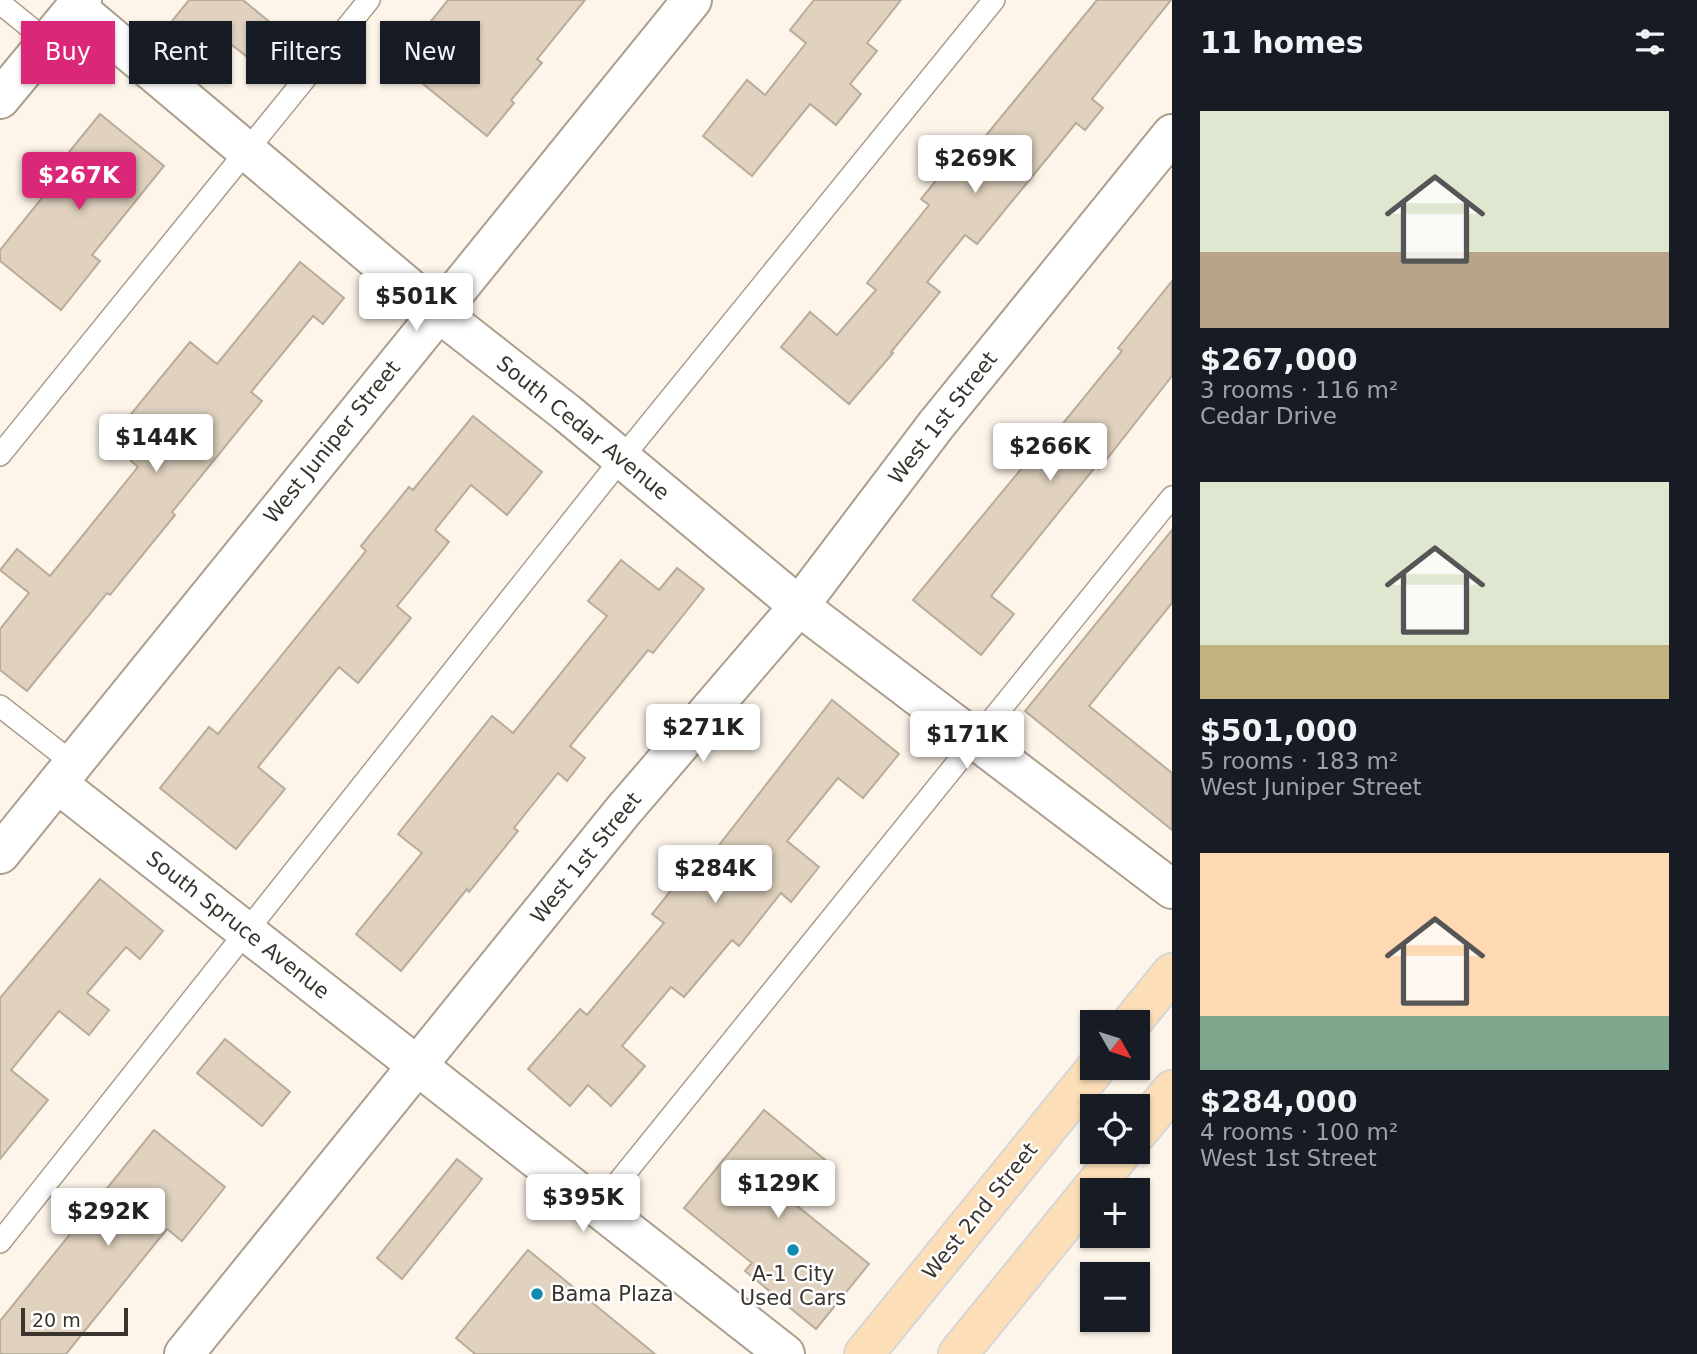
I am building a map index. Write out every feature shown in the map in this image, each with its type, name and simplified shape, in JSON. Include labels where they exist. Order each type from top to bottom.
[{"type":"main road","points":[[1142,1010],[1172,973]]},
{"type":"main road","name":"West 2nd Street","points":[[864,1354],[1086,1080]]},
{"type":"main road","points":[[1150,1117],[1172,1090]]},
{"type":"main road","points":[[958,1354],[1112,1164]]},
{"type":"street","name":"West Juniper Street","points":[[0,853],[692,0]]},
{"type":"street","name":"South Cedar Avenue","points":[[79,4],[248,152],[438,312],[622,458],[799,606],[1172,889]]},
{"type":"street","points":[[65,21],[79,4]]},
{"type":"street","points":[[0,99],[21,74]]},
{"type":"street","name":"West 1st Street","points":[[184,1354],[623,811],[799,606],[936,425],[1172,134]]},
{"type":"street","name":"South Spruce Avenue","points":[[66,774],[247,933],[785,1354]]},
{"type":"lane","points":[[0,455],[369,0]]},
{"type":"lane","points":[[0,1242],[622,458],[994,0]]},
{"type":"lane","points":[[0,3],[23,21]]},
{"type":"lane","points":[[598,1207],[1172,496]]},
{"type":"lane","points":[[0,706],[66,774]]},
{"type":"building","points":[[189,0],[243,0],[268,21],[246,21],[246,56],[232,45],[232,21],[172,21]]},
{"type":"building","points":[[448,0],[585,0],[537,59],[542,63],[511,100],[514,103],[487,136],[423,84],[480,84],[480,21],[431,21]]},
{"type":"building","points":[[814,0],[901,0],[867,43],[877,51],[850,84],[861,94],[836,125],[810,104],[752,176],[703,136],[747,80],[765,95],[806,43],[790,30]]},
{"type":"building","points":[[1097,0],[1171,0],[1092,99],[1103,108],[1085,130],[1076,123],[977,244],[965,235],[927,282],[940,292],[849,404],[781,347],[810,312],[837,335],[876,290],[867,283],[929,205],[921,199],[971,137],[979,144]]},
{"type":"building","points":[[100,114],[164,166],[92,255],[100,261],[61,310],[0,261],[0,250],[62,173],[56,168]]},
{"type":"building","points":[[300,262],[344,298],[323,324],[313,316],[251,392],[262,401],[172,512],[175,515],[27,691],[0,670],[0,629],[29,593],[0,570],[17,549],[50,576],[138,467],[131,461],[145,444],[122,425],[190,342],[217,364]]},
{"type":"building","points":[[1172,281],[1172,376],[1099,469],[1096,466],[991,596],[1014,614],[981,655],[913,600],[1122,351],[1118,348]]},
{"type":"building","points":[[473,416],[542,472],[507,515],[471,485],[435,530],[449,542],[397,606],[411,618],[358,683],[339,667],[258,767],[285,789],[236,849],[160,788],[209,727],[218,734],[366,551],[361,546],[409,487],[413,490]]},
{"type":"building","points":[[1172,530],[1172,603],[1089,706],[1172,773],[1172,830],[1025,711]]},
{"type":"building","points":[[621,560],[659,590],[677,568],[704,589],[653,653],[648,650],[570,746],[585,758],[567,781],[558,773],[514,828],[518,831],[401,971],[356,934],[422,853],[398,834],[492,716],[513,733],[607,616],[588,601]]},
{"type":"building","points":[[832,700],[899,754],[863,798],[838,778],[787,841],[819,867],[791,902],[781,893],[739,946],[732,940],[684,997],[671,987],[622,1046],[645,1066],[611,1106],[588,1085],[570,1106],[528,1069],[580,1009],[587,1015],[664,923],[652,914],[702,852],[709,858]]},
{"type":"building","points":[[100,879],[163,931],[140,959],[126,947],[87,993],[109,1010],[89,1035],[59,1011],[11,1070],[48,1100],[0,1159],[0,998]]},
{"type":"building","points":[[225,1039],[290,1092],[262,1126],[197,1073]]},
{"type":"building","points":[[764,1110],[830,1164],[796,1205],[869,1264],[816,1329],[745,1271],[752,1263],[684,1208]]},
{"type":"building","points":[[154,1130],[225,1187],[182,1241],[167,1229],[66,1354],[0,1354],[0,1321]]},
{"type":"building","points":[[457,1159],[482,1179],[402,1279],[377,1258]]},
{"type":"building","name":"Bama Plaza","points":[[528,1250],[655,1354],[475,1354],[456,1338]]},
{"type":"place","name":"A-1 City Used Cars","points":[[793,1250]]},
{"type":"place","name":"Bama Plaza","points":[[537,1294]]}]
